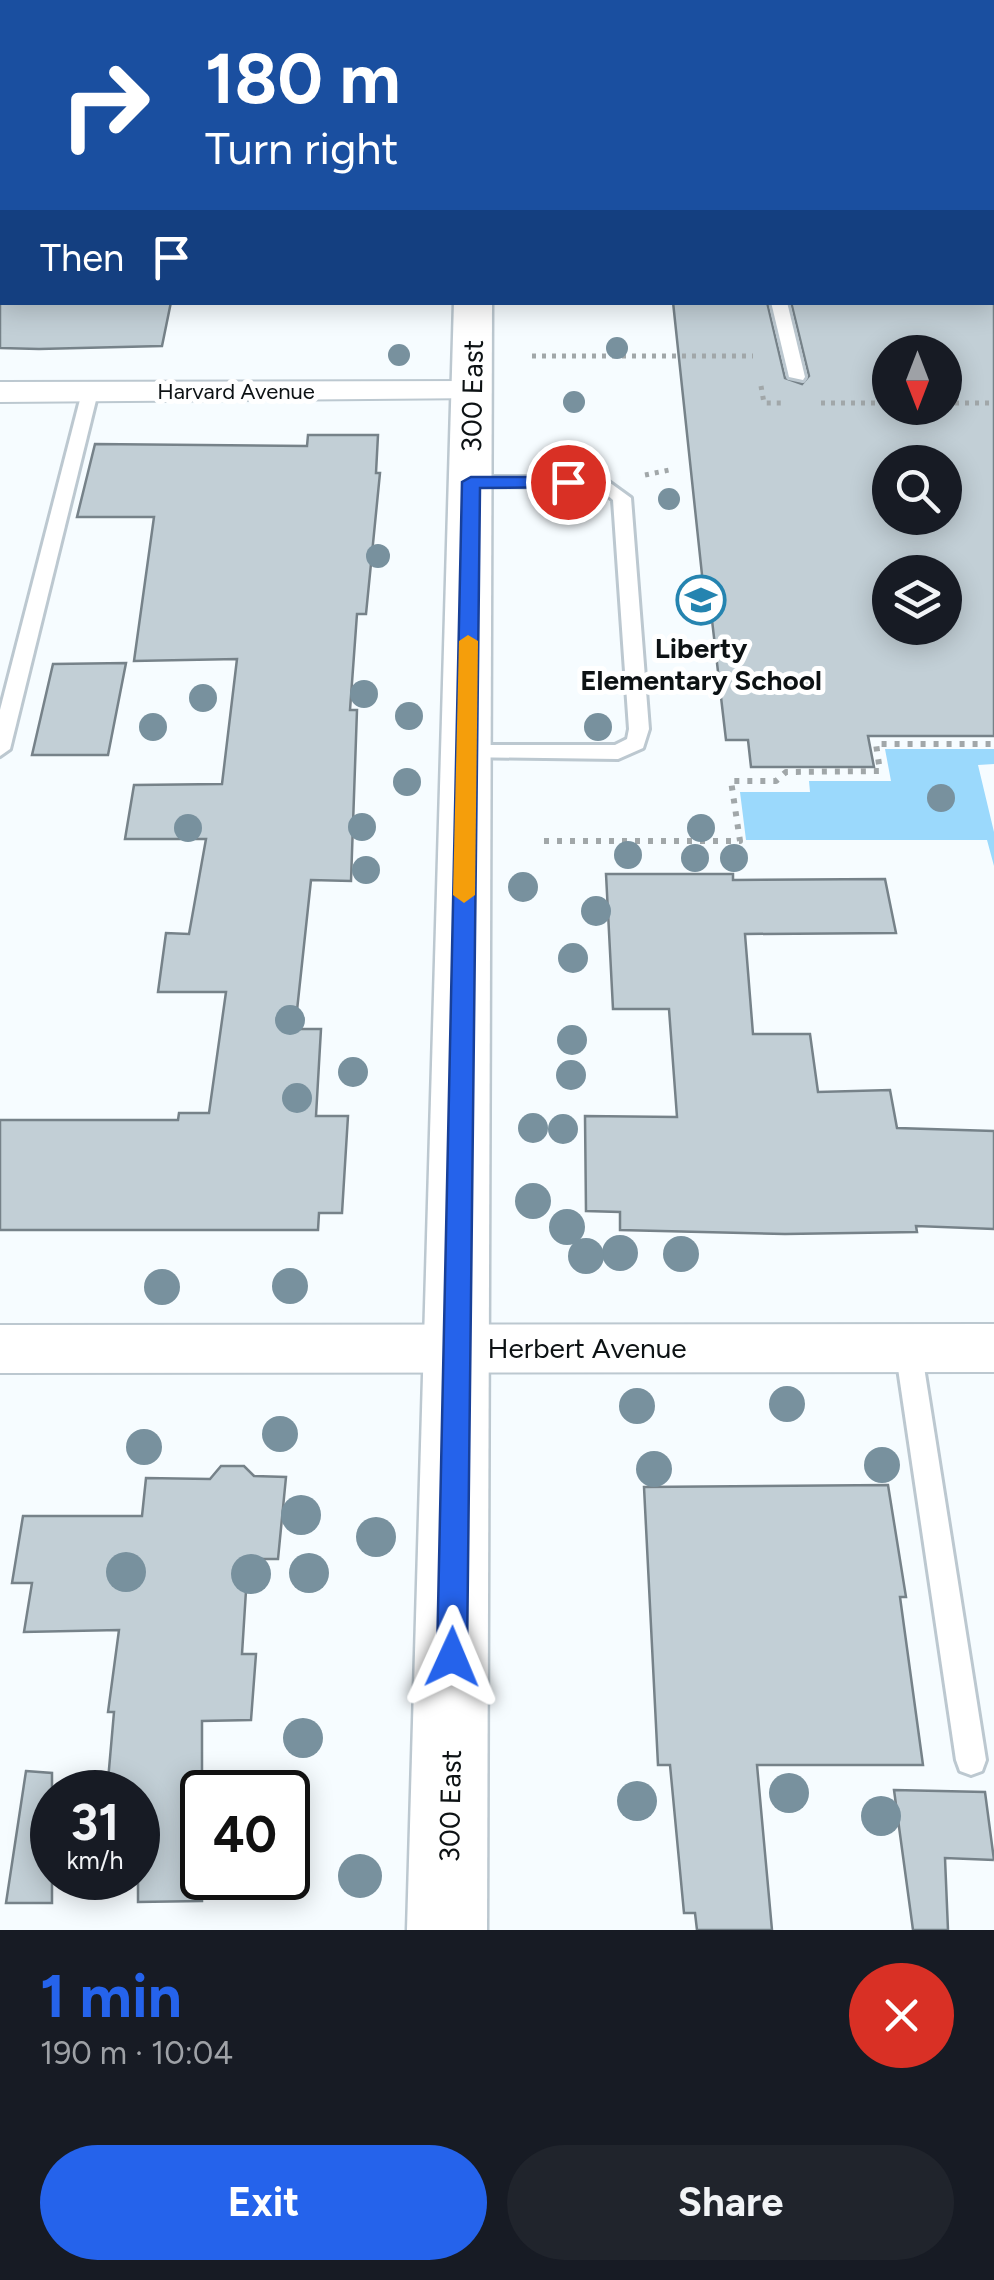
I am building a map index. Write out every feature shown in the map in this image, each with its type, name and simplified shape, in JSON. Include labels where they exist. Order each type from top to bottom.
[{"type":"street","name":"300 East","points":[[448,1930],[474,305]]},
{"type":"street","name":"Harvard Avenue","points":[[0,392],[472,391]]},
{"type":"street","name":"Herbert Avenue","points":[[0,1349],[994,1348]]},
{"type":"lane","points":[[779,305],[797,376]]},
{"type":"lane","points":[[0,749],[90,392]]},
{"type":"lane","points":[[466,752],[618,752],[636,743],[639,729],[622,498],[602,482],[471,482]]},
{"type":"lane","points":[[908,1348],[971,1760]]},
{"type":"path","points":[[532,356],[755,356],[764,404],[800,404]]},
{"type":"path","points":[[818,404],[872,404]]},
{"type":"path","points":[[962,404],[994,404]]},
{"type":"path","points":[[544,841],[740,841],[731,781],[776,781],[786,772],[880,771],[876,744],[994,744]]},
{"type":"shaded area","points":[[885,749],[994,749],[994,764],[978,765],[994,832],[994,866],[987,840],[746,840],[740,792],[810,792],[809,781],[891,781]]},
{"type":"building","points":[[0,305],[170,305],[162,346],[0,348]]},
{"type":"building","points":[[673,305],[768,305],[785,378],[802,384],[809,376],[792,305],[994,305],[994,736],[868,736],[874,767],[751,767],[748,740],[726,740],[710,603],[705,603]]},
{"type":"building","points":[[308,435],[378,435],[376,473],[380,473],[366,614],[357,614],[350,710],[357,710],[351,881],[311,880],[295,1029],[321,1029],[316,1116],[348,1116],[342,1213],[319,1213],[318,1230],[0,1230],[0,1120],[178,1120],[179,1113],[209,1113],[226,992],[158,992],[166,933],[189,934],[206,839],[125,839],[134,785],[222,784],[237,659],[134,661],[154,517],[77,517],[95,444],[307,446]]},
{"type":"building","points":[[126,663],[108,755],[32,755],[53,664]]},
{"type":"building","points":[[606,874],[733,874],[733,880],[885,879],[896,933],[745,934],[753,1034],[810,1034],[818,1092],[890,1090],[897,1128],[994,1131],[994,1229],[916,1226],[917,1232],[785,1234],[620,1230],[620,1212],[586,1211],[585,1116],[677,1117],[669,1009],[613,1009]]},
{"type":"building","points":[[221,1466],[244,1466],[254,1476],[286,1477],[278,1559],[248,1559],[242,1654],[256,1654],[251,1720],[202,1721],[202,1770],[180,1770],[180,1900],[202,1901],[138,1902],[160,1900],[160,1770],[109,1770],[114,1712],[108,1712],[119,1630],[24,1632],[32,1583],[12,1583],[23,1516],[142,1516],[146,1478],[210,1479]]},
{"type":"building","points":[[888,1485],[906,1597],[900,1597],[923,1765],[757,1765],[772,1930],[697,1930],[695,1913],[684,1913],[670,1765],[658,1765],[644,1487]]},
{"type":"building","points":[[26,1771],[30,1771],[30,1900],[52,1903],[6,1903]]},
{"type":"building","points":[[894,1790],[985,1792],[994,1860],[945,1858],[948,1930],[913,1930]]},
{"type":"slow traffic","points":[[464,895],[468,641]]},
{"type":"place","name":"Liberty Elementary School","points":[[701,600]]},
{"type":"route","points":[[452,1657],[471,482],[568,482]]}]
